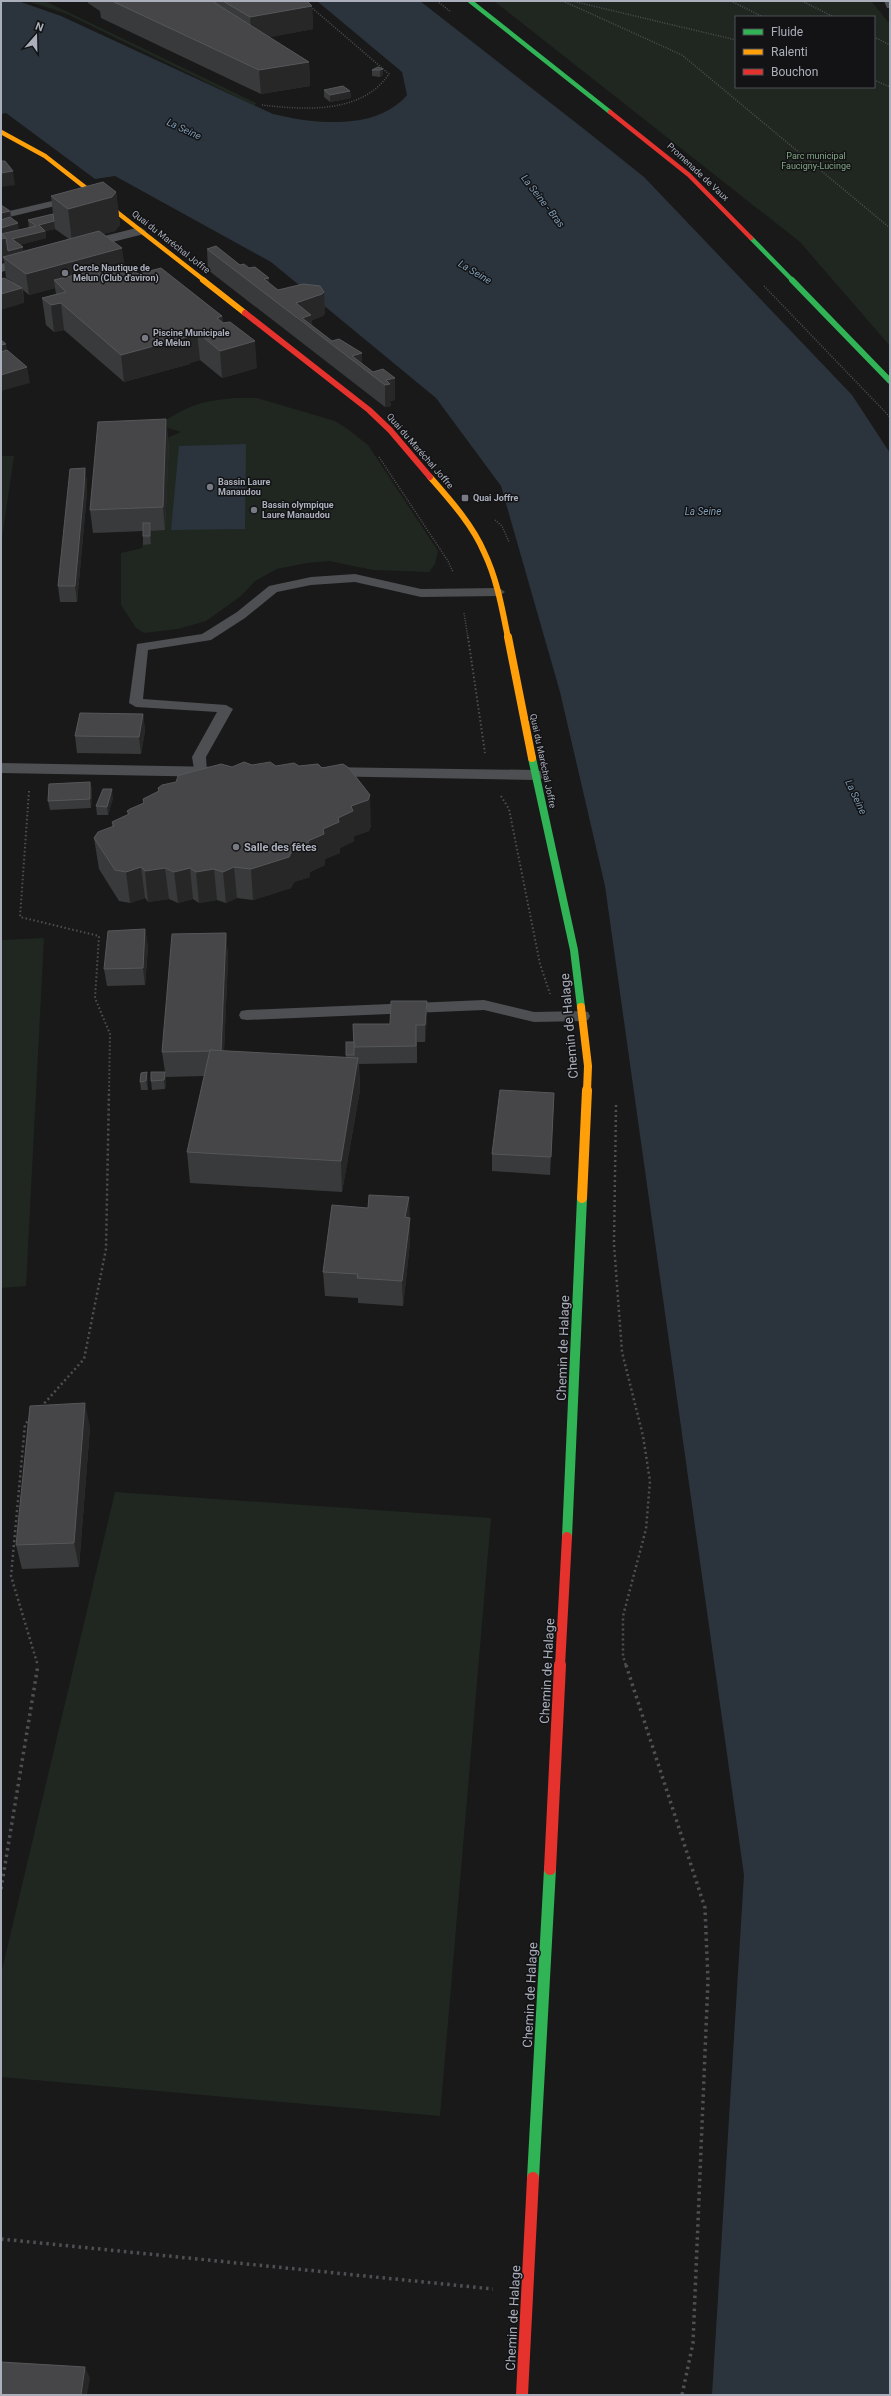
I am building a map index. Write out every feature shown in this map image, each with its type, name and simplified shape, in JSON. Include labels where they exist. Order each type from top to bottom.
[{"type":"street","name":"Promenade de Vaux","points":[[470,1],[688,175],[866,354],[890,381]]},
{"type":"street","name":"Quai du Maréchal Joffre","points":[[1,132],[45,156],[369,410],[390,430],[460,512],[484,551],[499,592],[535,775],[574,950]]},
{"type":"street","points":[[70,249],[140,231]]},
{"type":"street","points":[[1,268],[47,255]]},
{"type":"street","points":[[1,760],[65,771]]},
{"type":"street","points":[[1,768],[31,768],[65,771],[239,772]]},
{"type":"street","points":[[303,772],[495,773],[535,775]]},
{"type":"street","name":"Chemin de Halage","points":[[522,2395],[567,1542],[588,1066],[574,950]]},
{"type":"lane","points":[[888,1],[890,6]]},
{"type":"lane","points":[[1,216],[94,194]]},
{"type":"lane","points":[[200,772],[200,757],[226,709],[136,703],[142,647],[206,637],[241,615],[273,589],[311,581],[355,578],[421,592],[499,592]]},
{"type":"lane","points":[[247,1015],[484,1005],[534,1017],[582,1016]]},
{"type":"path","points":[[437,1],[456,16]]},
{"type":"path","points":[[562,1],[682,55],[890,228]]},
{"type":"path","points":[[572,1],[735,40]]},
{"type":"path","points":[[731,1],[761,16]]},
{"type":"path","points":[[802,1],[832,16]]},
{"type":"path","points":[[262,105],[306,108],[345,104],[372,94],[386,82],[389,74],[310,6]]},
{"type":"path","points":[[875,38],[890,45]]},
{"type":"path","points":[[875,80],[890,86]]},
{"type":"path","points":[[759,282],[880,409],[890,417]]},
{"type":"path","points":[[379,456],[448,561],[460,591],[485,757],[495,773]]},
{"type":"path","points":[[489,516],[502,526],[510,545]]},
{"type":"path","points":[[1,1889],[38,1666],[11,1576],[25,1424],[84,1359],[106,1249],[110,1034],[95,998],[99,936],[20,917],[31,768]]},
{"type":"path","points":[[616,1102],[614,1244],[622,1352],[643,1436],[650,1481],[646,1529],[622,1616],[623,1656],[705,1908],[708,1980],[693,2343],[682,2395]]},
{"type":"path","points":[[1,2239],[496,2289],[527,2295]]},
{"type":"green space","points":[[27,1],[47,2],[256,103],[255,106],[67,14]]},
{"type":"green space","name":"Parc municipal Faucigny-Lucinge","points":[[494,1],[871,1],[890,24],[890,346],[800,242]]},
{"type":"green space","name":"Bassin olympique Laure Manaudou","points":[[234,398],[257,398],[335,421],[368,445],[438,551],[435,564],[429,572],[373,570],[329,561],[307,563],[277,569],[255,581],[241,596],[206,621],[178,629],[144,633],[136,628],[121,605],[121,553],[142,548],[144,531],[93,533],[168,442],[169,437],[181,432],[158,425],[186,409],[202,403]]},
{"type":"green space","points":[[1,456],[14,456],[1,545]]},
{"type":"green space","points":[[44,938],[26,1286],[1,1288],[1,940]]},
{"type":"green space","points":[[115,1492],[491,1518],[440,2116],[1,2077],[1,1974]]},
{"type":"water","name":"La Seine","points":[[1,1],[18,1],[61,16],[273,114],[289,118],[326,122],[344,122],[379,115],[394,107],[407,95],[402,72],[317,1],[420,1],[644,177],[852,395],[890,453],[890,2395],[712,2395],[744,1875],[605,886],[560,692],[501,486],[436,398],[271,262],[115,176],[95,179],[6,113],[1,114]]},
{"type":"water","name":"Bassin Laure Manaudou","points":[[246,444],[245,529],[171,530],[179,446]]},
{"type":"building","points":[[112,1],[212,1],[309,62],[259,70]]},
{"type":"building","points":[[223,1],[307,1],[312,6],[250,17]]},
{"type":"building","points":[[378,67],[383,69],[372,70]]},
{"type":"building","points":[[343,86],[350,91],[330,95],[324,90]]},
{"type":"building","points":[[1,161],[5,161],[13,171],[1,173]]},
{"type":"building","points":[[103,182],[116,192],[112,197],[68,209],[51,196]]},
{"type":"building","points":[[1,205],[10,211],[1,213]]},
{"type":"building","points":[[53,214],[54,221],[39,225],[45,231],[12,239],[23,247],[8,251],[6,238],[1,234],[36,226],[28,220]]},
{"type":"building","points":[[10,217],[18,223],[1,228],[1,220]]},
{"type":"building","points":[[99,231],[122,248],[26,274],[3,257]]},
{"type":"building","points":[[1,234],[6,238],[1,239]]},
{"type":"building","points":[[216,246],[240,265],[244,264],[249,268],[255,267],[269,278],[264,279],[278,290],[303,284],[320,286],[324,292],[322,294],[296,303],[311,315],[302,318],[332,341],[339,339],[362,353],[352,356],[373,372],[383,369],[395,378],[386,380],[390,384],[385,385],[207,249]]},
{"type":"building","points":[[113,266],[121,273],[133,270],[138,274],[161,268],[222,316],[217,318],[223,323],[230,322],[255,341],[220,351],[197,332],[186,336],[187,337],[121,355],[61,303],[51,305],[42,298],[66,292],[54,280]]},
{"type":"building","points":[[4,278],[22,288],[1,294],[1,279]]},
{"type":"building","points":[[1,340],[6,344],[1,345]]},
{"type":"building","points":[[7,350],[27,367],[1,375],[1,352]]},
{"type":"building","points":[[166,419],[163,507],[90,510],[98,422]]},
{"type":"building","points":[[85,468],[75,586],[58,586],[70,469]]},
{"type":"building","points":[[143,523],[150,523],[150,536],[143,536]]},
{"type":"building","points":[[80,713],[143,714],[139,737],[75,736]]},
{"type":"building","name":"Salle des fêtes","points":[[244,762],[252,765],[270,762],[276,766],[294,763],[299,766],[318,764],[322,768],[343,764],[349,768],[370,795],[368,800],[351,806],[353,811],[338,818],[339,822],[323,829],[324,834],[308,841],[309,846],[292,851],[289,857],[251,869],[234,867],[223,872],[214,869],[196,872],[190,868],[174,872],[165,868],[145,871],[141,867],[126,872],[115,870],[94,838],[98,832],[114,826],[112,822],[129,814],[127,811],[130,809],[144,803],[143,799],[159,791],[158,788],[162,785],[176,782],[178,776],[221,764],[232,767]]},
{"type":"building","points":[[90,782],[90,799],[48,801],[49,784]]},
{"type":"building","points":[[103,789],[112,789],[107,807],[96,806]]},
{"type":"building","points":[[145,929],[143,968],[104,969],[108,931]]},
{"type":"building","points":[[226,933],[221,1051],[162,1052],[172,934]]},
{"type":"building","points":[[391,1001],[427,1001],[425,1025],[416,1025],[416,1046],[354,1047],[353,1024],[390,1024]]},
{"type":"building","points":[[346,1042],[354,1042],[354,1055],[346,1055]]},
{"type":"building","points":[[210,1050],[358,1058],[341,1161],[187,1152]]},
{"type":"building","points":[[147,1072],[146,1081],[140,1082],[141,1073]]},
{"type":"building","points":[[151,1072],[165,1072],[164,1080],[151,1081]]},
{"type":"building","points":[[500,1090],[554,1093],[551,1157],[492,1154]]},
{"type":"building","points":[[369,1195],[409,1197],[405,1217],[410,1218],[402,1281],[357,1278],[358,1274],[323,1272],[332,1205],[368,1208]]},
{"type":"building","points":[[85,1403],[74,1543],[16,1545],[30,1406]]},
{"type":"building","points":[[1,2362],[85,2367],[81,2395],[1,2395]]},
{"type":"traffic: fast","points":[[470,1],[610,112]]},
{"type":"traffic: fast","points":[[751,238],[890,381]]},
{"type":"traffic: fast","points":[[532,758],[574,950],[581,1007]]},
{"type":"traffic: fast","points":[[567,1537],[582,1198]]},
{"type":"traffic: fast","points":[[533,2178],[550,1869]]},
{"type":"traffic: slow","points":[[1,132],[45,156],[245,313]]},
{"type":"traffic: slow","points":[[430,477],[460,512],[484,551],[499,592],[532,758]]},
{"type":"traffic: slow","points":[[581,1007],[588,1066],[582,1198]]},
{"type":"traffic: jam","points":[[610,112],[689,175],[751,238]]},
{"type":"traffic: jam","points":[[245,313],[369,410],[390,430],[430,477]]},
{"type":"traffic: jam","points":[[550,1869],[567,1537]]},
{"type":"traffic: jam","points":[[522,2395],[533,2178]]},
{"type":"place","name":"Cercle Nautique de Melun (Club d'aviron)","points":[[65,273]]},
{"type":"place","name":"Piscine Municipale de Melun","points":[[145,338]]},
{"type":"place","name":"Bassin Laure Manaudou","points":[[210,487]]},
{"type":"place","name":"Quai Joffre","points":[[465,498]]},
{"type":"place","name":"Bassin olympique Laure Manaudou","points":[[254,510]]},
{"type":"place","name":"Salle des fêtes","points":[[236,847]]},
{"type":"water label","name":"La Seine - Bras","points":[[543,201]]}]
